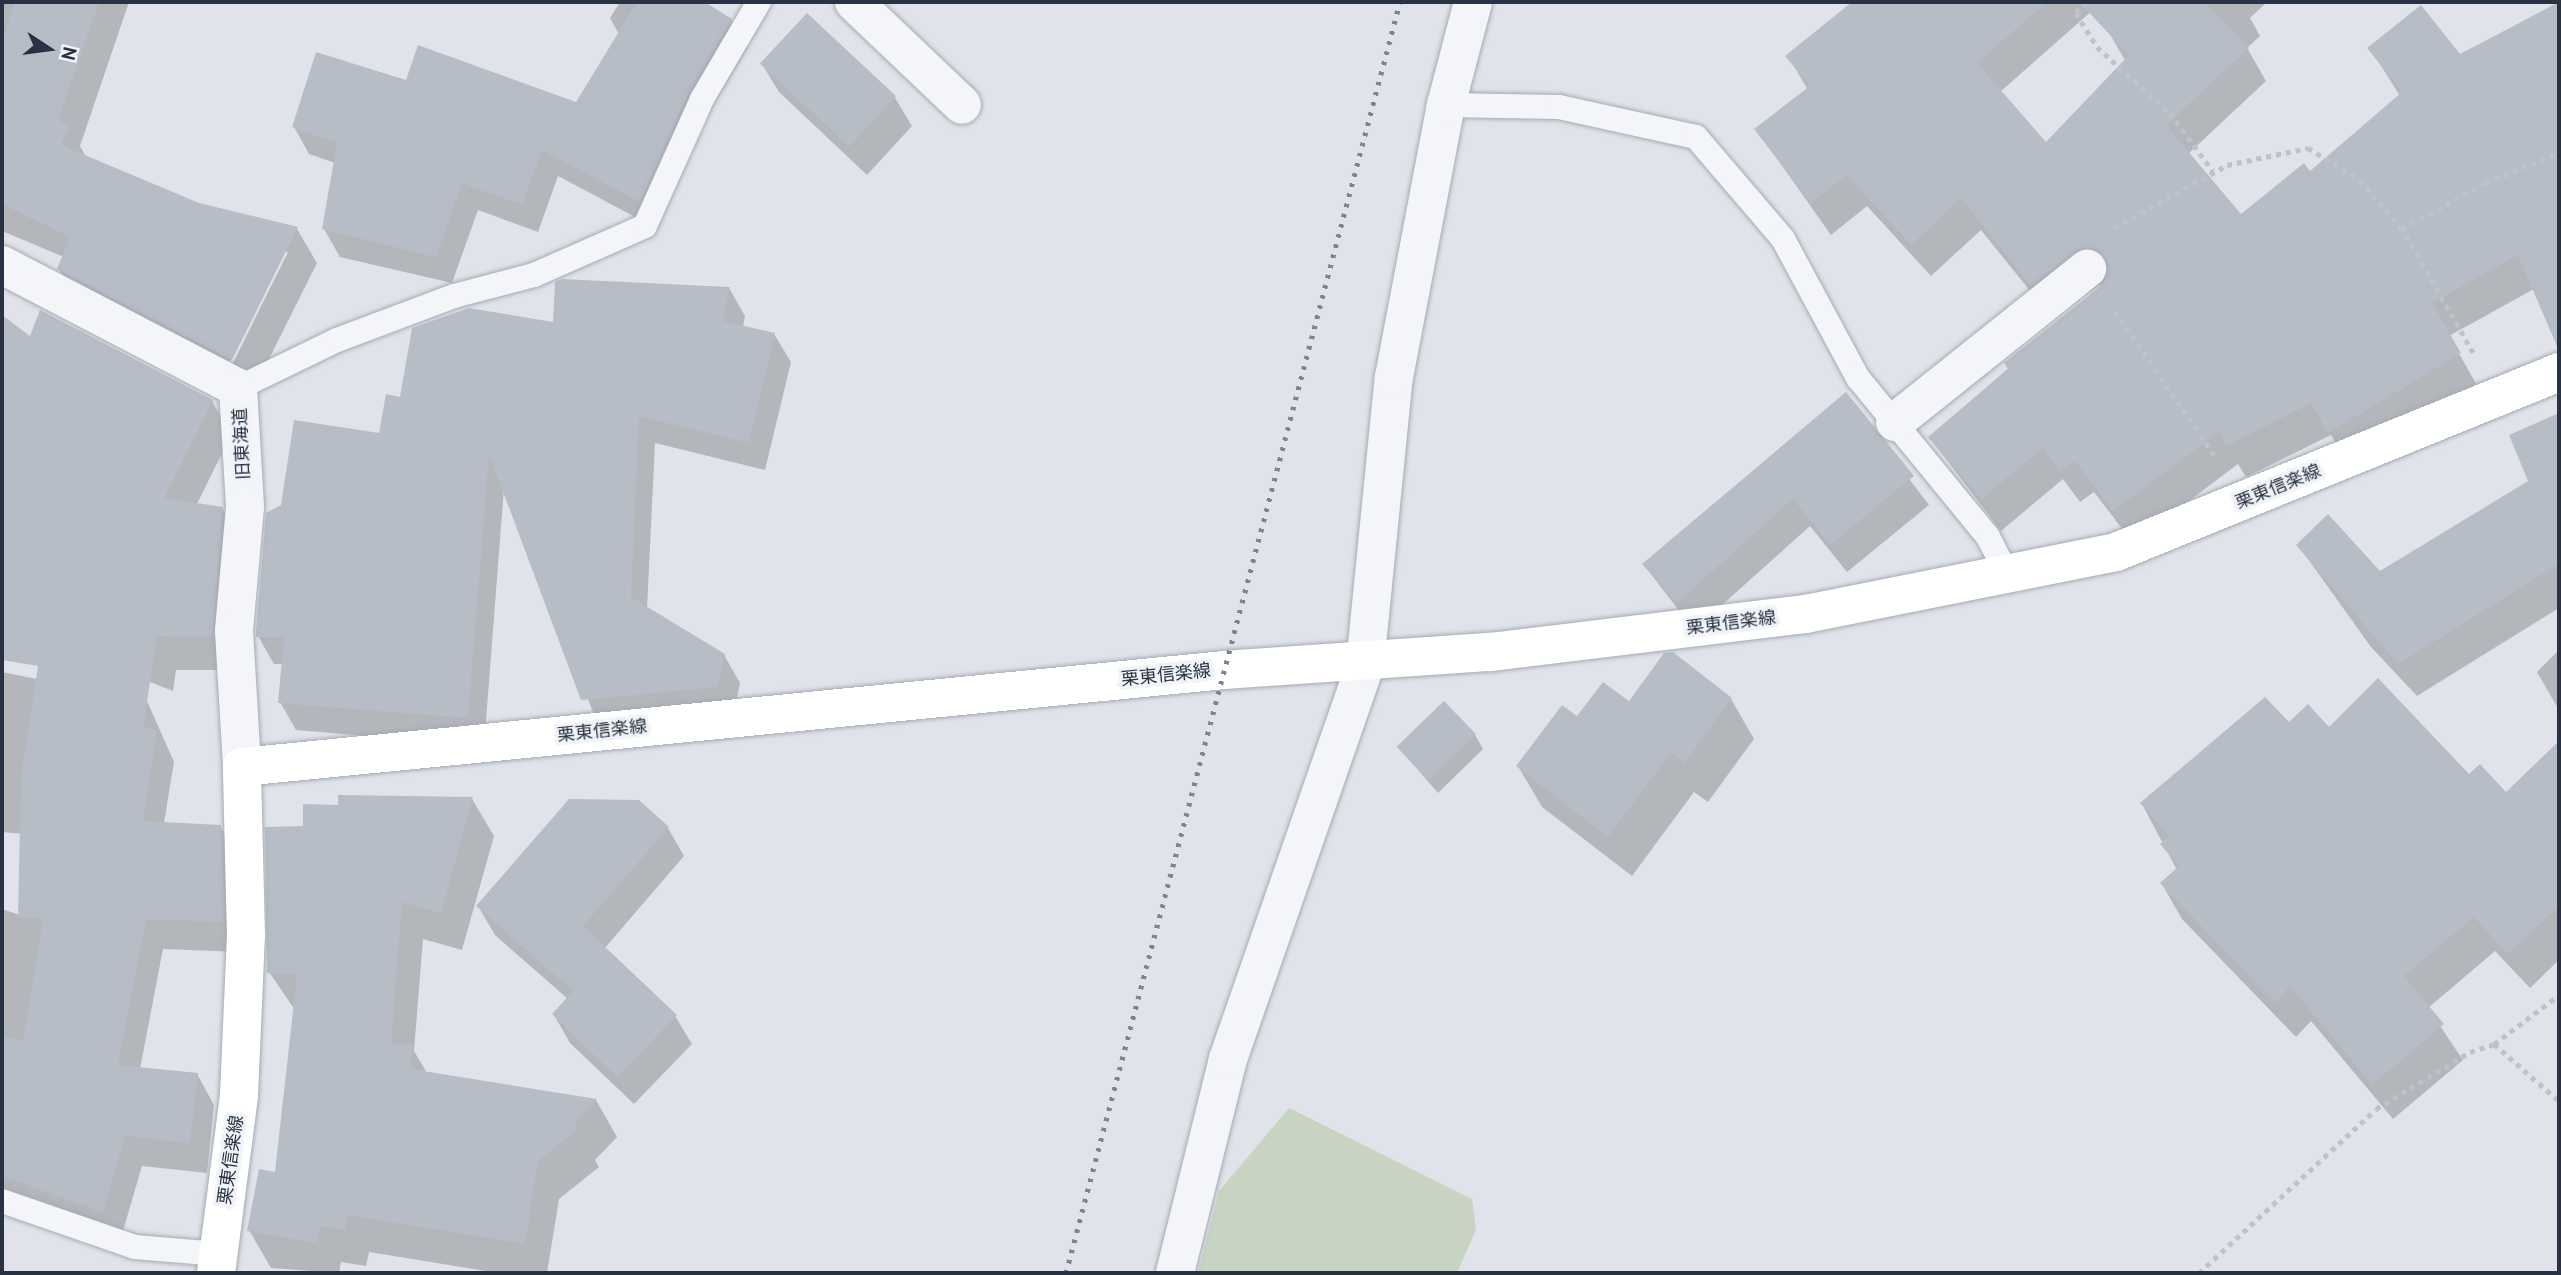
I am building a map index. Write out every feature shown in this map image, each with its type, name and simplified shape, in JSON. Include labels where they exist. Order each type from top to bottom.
[{"type":"main road","name":"栗東信楽線","points":[[217,1264],[239,1095],[246,936],[242,766],[1224,670],[1365,664],[1806,614],[2116,552],[2559,372]]},
{"type":"street","points":[[854,2],[962,105]]},
{"type":"street","points":[[1175,1273],[1228,1059],[1365,664],[1394,377],[1446,106],[1473,2]]},
{"type":"street","name":"旧東海道","points":[[2,265],[238,388],[245,507],[234,631],[242,766]]},
{"type":"street","points":[[1895,422],[2087,269]]},
{"type":"lane","points":[[238,388],[337,340],[454,296],[534,275],[645,226],[702,99],[759,2]]},
{"type":"lane","points":[[1446,106],[1559,107],[1696,137],[1783,239],[1858,377],[1988,537],[2007,574]]},
{"type":"lane","points":[[2,1201],[135,1247],[217,1264]]},
{"type":"path","points":[[2086,2],[2076,13],[2096,47],[2170,113],[2213,171]]},
{"type":"path","points":[[2240,502],[2077,253],[2213,171],[2308,148],[2360,180],[2402,229],[2498,397]]},
{"type":"path","points":[[2402,229],[2559,153]]},
{"type":"path","points":[[2199,1273],[2376,1109],[2470,1052],[2494,1044],[2559,995]]},
{"type":"path","points":[[2494,1044],[2559,1101]]},
{"type":"green space","points":[[1289,1108],[1472,1199],[1476,1230],[1457,1273],[1198,1273],[1219,1191]]},
{"type":"building","points":[[15,2],[99,2],[58,120],[70,126],[61,145],[199,203],[298,227],[232,360],[57,269],[70,237],[2,204],[2,40]]},
{"type":"building","points":[[637,2],[705,2],[732,19],[688,93],[640,202],[542,150],[522,205],[462,183],[436,257],[322,229],[337,143],[292,127],[316,52],[406,80],[418,45],[576,102]]},
{"type":"building","points":[[1852,2],[2047,2],[1977,63],[2046,142],[2129,55],[2079,2],[2204,2],[2249,48],[2166,125],[2241,214],[2304,163],[2310,171],[2402,92],[2367,48],[2421,5],[2460,54],[2559,2],[2559,351],[2518,255],[2432,303],[2461,353],[2328,433],[2311,403],[2226,446],[2219,432],[2113,511],[2075,461],[2060,471],[2043,448],[1981,499],[1928,437],[2008,369],[2004,363],[2101,286],[2108,265],[2096,249],[2083,248],[2031,286],[1961,198],[1911,245],[1847,175],[1811,203],[1754,129],[1810,86],[1785,56]]},
{"type":"building","points":[[807,13],[896,96],[849,147],[760,63]]},
{"type":"building","points":[[562,279],[730,287],[723,321],[775,333],[749,443],[639,416],[631,597],[725,654],[718,687],[581,700],[489,454],[468,718],[278,703],[284,637],[256,637],[256,631],[266,513],[281,505],[294,420],[379,433],[386,394],[400,397],[412,328],[469,308],[553,322],[555,282]]},
{"type":"building","points":[[40,310],[213,400],[164,498],[223,507],[212,637],[157,636],[143,728],[157,730],[143,821],[221,825],[224,922],[146,919],[118,1065],[198,1073],[190,1143],[125,1136],[103,1212],[2,1176],[2,1036],[23,1041],[43,919],[18,917],[21,777],[38,666],[2,660],[2,315],[30,336]]},
{"type":"building","points":[[1846,392],[1914,476],[1830,545],[1793,499],[1677,603],[1642,564]]},
{"type":"building","points":[[2559,413],[2559,564],[2398,664],[2296,545],[2328,514],[2380,571],[2528,481],[2509,435]]},
{"type":"building","points":[[1673,652],[1732,698],[1684,763],[1671,753],[1608,837],[1516,766],[1562,705],[1577,716],[1603,682],[1629,701],[1664,653]]},
{"type":"building","points":[[2378,678],[2469,774],[2480,764],[2506,792],[2559,741],[2559,906],[2508,954],[2474,917],[2404,976],[2444,1024],[2372,1085],[2290,986],[2275,1003],[2160,883],[2179,866],[2160,844],[2169,836],[2140,803],[2265,697],[2289,722],[2308,704],[2329,727]]},
{"type":"building","points":[[1444,701],[1476,734],[1428,780],[1397,747]]},
{"type":"building","points":[[338,795],[473,797],[441,913],[402,902],[391,1044],[412,1045],[411,1069],[597,1099],[574,1122],[579,1128],[538,1161],[525,1244],[348,1215],[345,1230],[320,1226],[317,1243],[247,1231],[259,1169],[275,1172],[297,975],[267,973],[265,827],[303,826],[303,804],[338,805]]},
{"type":"building","points":[[569,799],[639,800],[669,827],[583,926],[677,1015],[617,1077],[552,1014],[573,991],[476,906]]},
{"type":"railway","points":[[1066,1273],[1400,2]]}]
